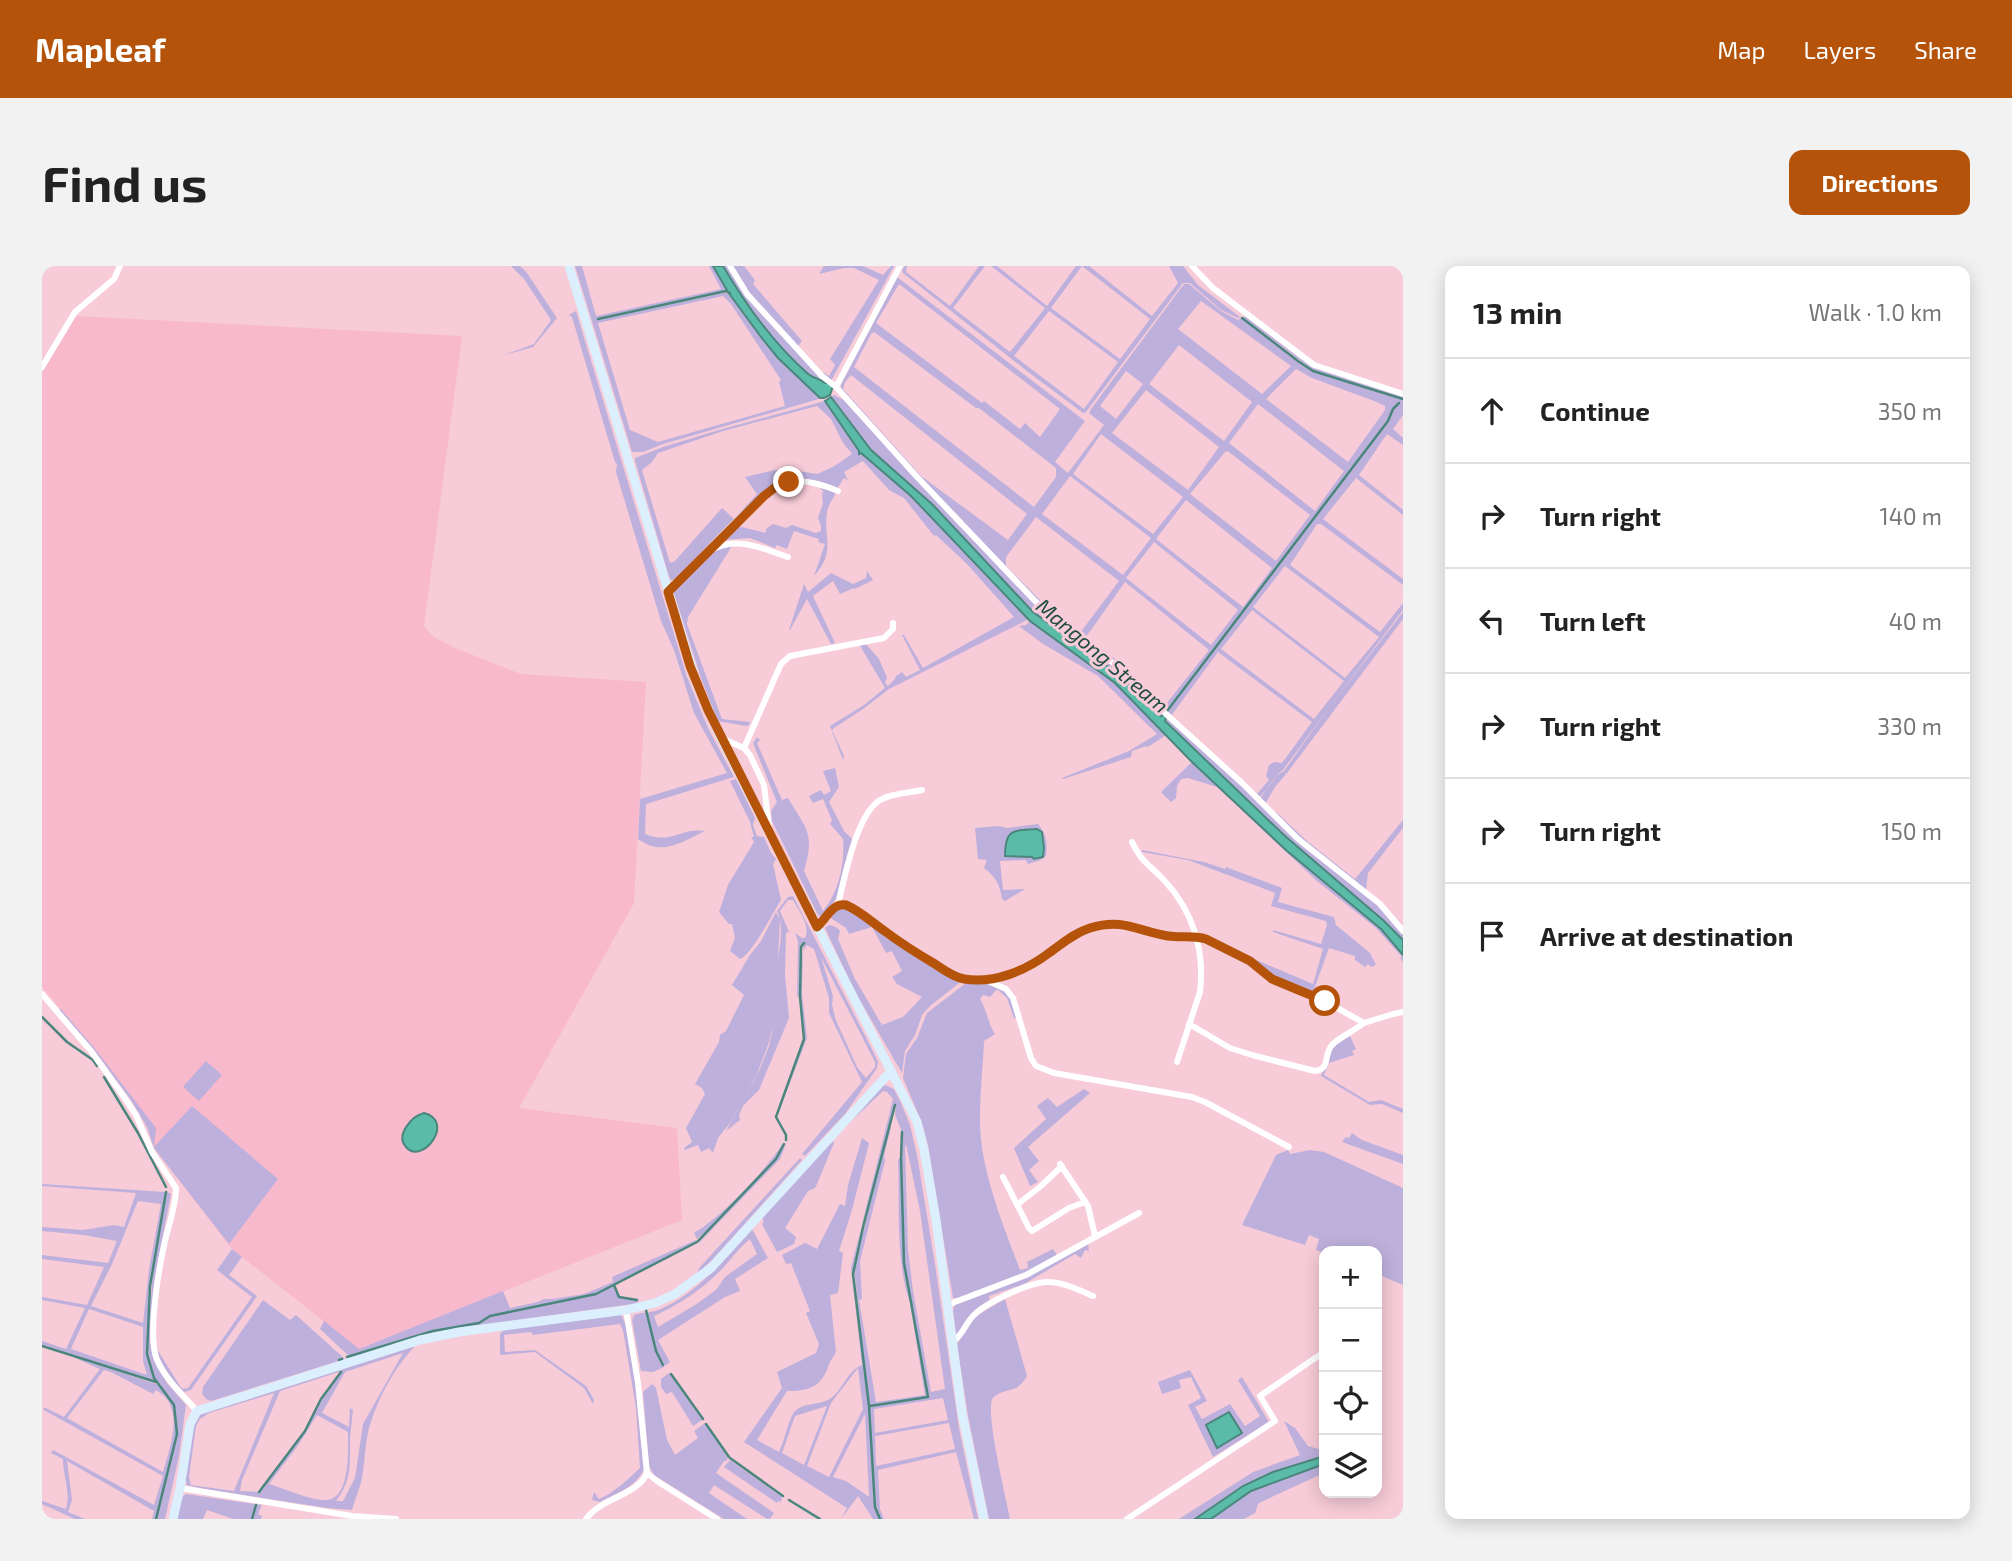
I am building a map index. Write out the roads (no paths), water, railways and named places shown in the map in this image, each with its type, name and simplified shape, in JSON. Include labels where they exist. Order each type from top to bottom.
[{"type":"main road","points":[[569,266],[697,685],[721,738],[906,1099],[921,1136],[936,1220],[962,1413],[984,1519]]},
{"type":"main road","points":[[173,1519],[190,1424],[197,1411],[431,1338],[555,1318],[626,1310],[662,1301],[711,1268],[891,1071]]},
{"type":"street","points":[[42,367],[75,312],[114,279],[120,266]]},
{"type":"street","points":[[730,266],[747,294],[822,376],[836,387],[1009,577],[1054,618],[1128,675],[1298,839],[1380,904],[1403,930]]},
{"type":"street","points":[[836,387],[900,266]]},
{"type":"street","points":[[1192,266],[1213,288],[1314,365],[1403,394]]},
{"type":"street","points":[[668,592],[755,503],[777,486],[789,482],[805,482],[838,491]]},
{"type":"street","points":[[706,553],[722,544],[740,542],[788,557]]},
{"type":"street","points":[[744,748],[781,664],[786,659],[807,652],[884,638],[893,629],[893,624]]},
{"type":"street","points":[[721,738],[744,748],[750,755],[764,785],[769,833]]},
{"type":"street","points":[[817,927],[838,904],[867,811],[887,797],[922,790]]},
{"type":"street","points":[[1132,842],[1143,862],[1162,878],[1180,900],[1198,937],[1202,981],[1177,1062]]},
{"type":"street","points":[[838,904],[852,908],[902,944],[962,979],[995,979],[1018,971],[1033,964],[1079,932],[1098,926],[1132,925],[1171,936],[1198,937],[1250,961],[1272,979],[1316,996],[1364,1023]]},
{"type":"street","points":[[985,979],[1006,989],[1013,998],[1031,1058],[1040,1069],[1192,1097],[1289,1147]]},
{"type":"street","points":[[42,994],[91,1051],[124,1097],[136,1115],[152,1152],[176,1188],[158,1276],[154,1346],[158,1362],[166,1376],[197,1411]]},
{"type":"street","points":[[1189,1024],[1230,1048],[1275,1062],[1318,1071],[1325,1067],[1331,1046],[1364,1023],[1403,1013]]},
{"type":"street","points":[[1018,1204],[1041,1186],[1061,1165],[1085,1202],[1095,1236]]},
{"type":"street","points":[[1003,1177],[1032,1231],[1069,1208],[1085,1202]]},
{"type":"street","points":[[947,1305],[1026,1275],[1139,1213]]},
{"type":"street","points":[[953,1341],[959,1337],[974,1314],[1032,1285],[1053,1282],[1093,1296]]},
{"type":"street","points":[[586,1519],[601,1505],[641,1483],[647,1473],[638,1383],[626,1310]]},
{"type":"street","points":[[1127,1519],[1275,1421],[1260,1396],[1319,1355]]},
{"type":"street","points":[[647,1473],[717,1519]]},
{"type":"street","points":[[180,1488],[352,1518],[397,1519]]},
{"type":"waterway","points":[[598,319],[726,291],[730,293]]},
{"type":"waterway","points":[[1242,318],[1313,371],[1403,399]]},
{"type":"waterway","name":"Mangong Stream","points":[[1167,711],[1399,403]]},
{"type":"waterway","points":[[786,1140],[776,1117],[804,1039],[800,997],[801,947],[804,943]]},
{"type":"waterway","points":[[42,1017],[97,1066]]},
{"type":"waterway","points":[[104,1077],[138,1133],[166,1187]]},
{"type":"waterway","points":[[880,1519],[875,1507],[869,1406],[853,1274],[895,1105]]},
{"type":"waterway","points":[[870,1406],[928,1397],[904,1263],[902,1132]]},
{"type":"waterway","points":[[347,1357],[433,1331],[479,1323],[490,1316],[596,1294],[697,1242],[776,1159],[784,1144]]},
{"type":"waterway","points":[[156,1519],[177,1434],[174,1405],[154,1378],[147,1354],[150,1286],[166,1192]]},
{"type":"waterway","points":[[614,1285],[619,1297],[637,1300]]},
{"type":"waterway","points":[[646,1310],[656,1351],[663,1365]]},
{"type":"waterway","points":[[42,1346],[156,1382]]},
{"type":"waterway","points":[[259,1492],[305,1431],[321,1399],[341,1372]]},
{"type":"waterway","points":[[671,1374],[703,1419]]},
{"type":"waterway","points":[[706,1424],[729,1457]]},
{"type":"waterway","points":[[730,1458],[783,1496]]},
{"type":"waterway","points":[[789,1500],[820,1519]]},
{"type":"waterway","points":[[252,1519],[256,1505]]}]
